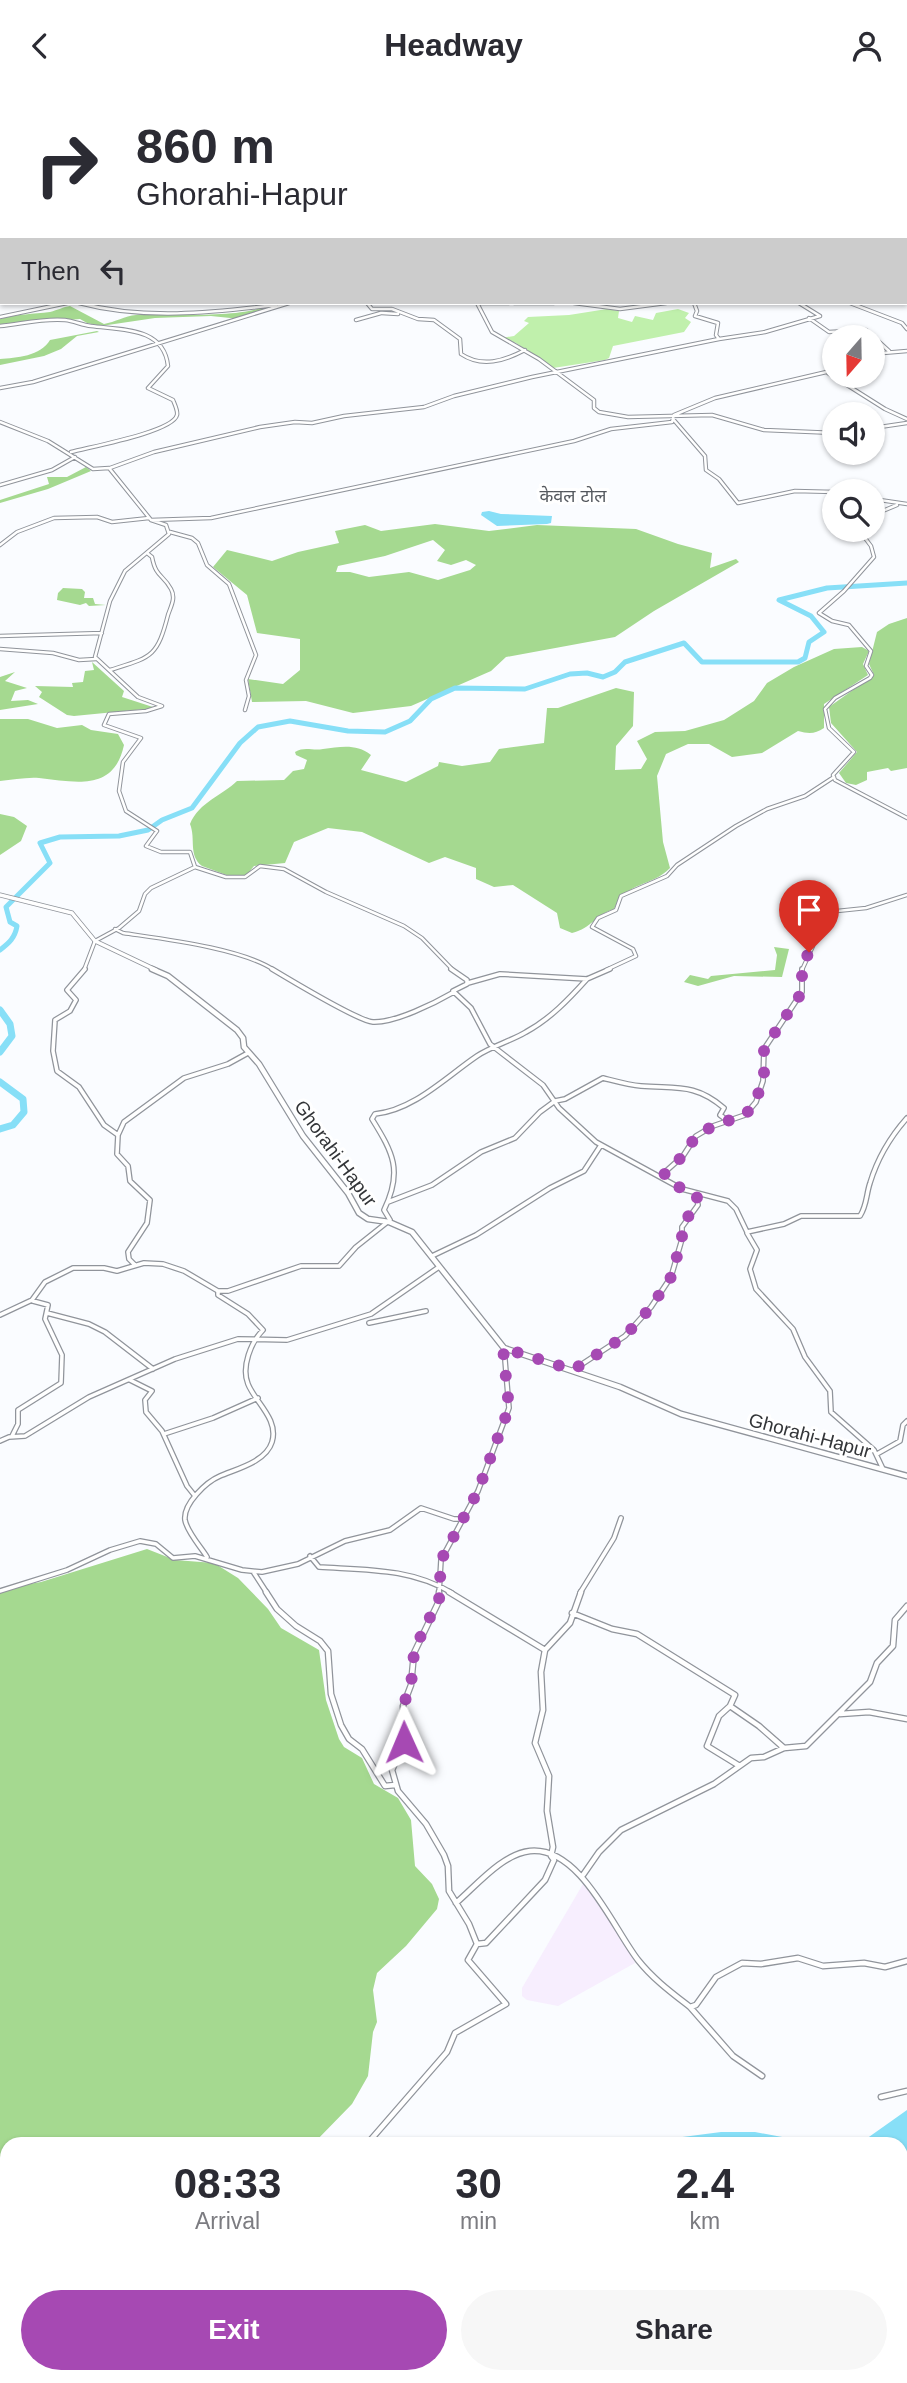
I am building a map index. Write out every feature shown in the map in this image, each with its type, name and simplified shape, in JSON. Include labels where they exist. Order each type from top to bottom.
[{"type":"street","points":[[0,317],[57,305]]},
{"type":"street","points":[[86,305],[105,310],[209,313],[282,305]]},
{"type":"street","points":[[0,388],[33,382],[282,305]]},
{"type":"street","points":[[369,305],[383,313],[401,314],[438,323],[460,339],[461,354],[470,361],[484,363],[506,359],[525,350]]},
{"type":"street","points":[[478,305],[492,332],[525,350],[586,393],[594,400],[594,408],[599,412],[639,419],[715,415],[775,431],[822,433]]},
{"type":"street","points":[[582,305],[625,308],[650,305]]},
{"type":"street","points":[[694,305],[697,317],[718,323],[716,335],[719,339]]},
{"type":"street","points":[[0,422],[34,433],[93,469],[109,468],[154,452],[260,427],[295,422],[312,423],[344,416],[424,407],[454,396],[556,372],[765,332],[820,316],[802,305]]},
{"type":"street","points":[[855,305],[902,323],[907,329]]},
{"type":"street","points":[[372,309],[392,309],[401,314]]},
{"type":"street","points":[[356,320],[383,313]]},
{"type":"street","points":[[809,318],[829,332],[866,330],[889,351]]},
{"type":"street","points":[[0,326],[66,320],[125,329],[155,338],[167,356],[168,366],[148,388],[173,400],[178,412],[176,419],[162,429],[70,453]]},
{"type":"street","points":[[902,323],[907,321]]},
{"type":"street","points":[[886,353],[907,351]]},
{"type":"street","points":[[0,545],[17,532],[54,518],[97,517],[112,522],[211,517],[305,499],[368,482],[424,473],[574,441],[611,429],[672,422],[674,417],[699,402],[822,373]]},
{"type":"street","points":[[851,389],[907,421]]},
{"type":"street","points":[[674,417],[705,456],[706,470],[719,479],[738,503],[756,502],[774,495],[796,492],[822,492]]},
{"type":"street","points":[[885,426],[907,421]]},
{"type":"street","points":[[0,485],[52,470],[75,457]]},
{"type":"street","points":[[109,468],[150,519],[166,526],[170,532],[188,535],[198,543],[207,565],[229,584],[256,655],[246,680],[249,696],[245,710]]},
{"type":"street","points":[[885,501],[907,504]]},
{"type":"street","points":[[885,510],[900,504]]},
{"type":"street","points":[[96,659],[114,591],[128,568],[170,532]]},
{"type":"street","points":[[834,778],[834,771],[854,752],[828,728],[825,709],[835,698],[870,678],[872,675],[866,667],[872,651],[849,625],[832,621],[819,613],[844,591],[874,557],[868,542]]},
{"type":"street","points":[[110,670],[153,653],[163,635],[174,600],[171,588],[155,572],[152,557],[147,553]]},
{"type":"street","points":[[0,636],[102,633]]},
{"type":"street","points":[[0,649],[53,653],[79,660],[96,659],[138,697],[162,706],[106,716],[105,727],[141,738],[127,754],[121,769],[119,791],[122,807],[157,831],[146,846],[161,852],[190,852],[195,867]]},
{"type":"street","points":[[834,778],[907,818]]},
{"type":"street","points":[[0,1315],[32,1300],[45,1282],[73,1268],[104,1268],[117,1271],[136,1264],[153,1263],[176,1267],[218,1291],[230,1291],[300,1267],[337,1267],[349,1259],[354,1248],[386,1227],[390,1220],[384,1210],[396,1186],[395,1164],[385,1137],[372,1119],[375,1114],[393,1112],[494,1047],[520,1036],[552,1014],[587,979],[636,956],[633,949],[592,927],[598,918],[616,910],[621,896],[667,876],[677,865],[736,825],[767,809],[805,796],[834,778]]},
{"type":"street","points":[[118,1135],[104,1125],[79,1087],[60,1074],[53,1051],[55,1020],[70,1011],[76,1000],[67,990],[84,970],[95,941],[141,909],[145,894],[170,877],[195,867],[236,879],[245,877],[252,868],[261,866],[285,869],[305,878],[324,892],[383,914],[417,934],[447,967],[468,983]]},
{"type":"street","name":"Ghorahi-Hapur","points":[[0,895],[72,913],[95,941],[168,976],[237,1030],[248,1053],[259,1064],[303,1136],[348,1193],[359,1213],[368,1219],[389,1222],[412,1232],[503,1348],[654,1400],[681,1414],[907,1476]]},
{"type":"street","points":[[818,913],[870,908],[907,895]]},
{"type":"street","points":[[115,929],[123,933],[183,942],[250,959],[372,1022],[426,1009],[454,992],[454,989],[500,974],[587,979]]},
{"type":"street","points":[[664,1177],[665,1172],[687,1151],[690,1140],[713,1126],[745,1115],[756,1102],[764,1073],[764,1049],[799,998],[803,988],[802,965],[813,946]]},
{"type":"street","points":[[454,992],[471,1008],[484,1035],[494,1047],[543,1085],[559,1108],[601,1145],[682,1189],[728,1201],[736,1209],[757,1250],[750,1269],[756,1289],[793,1329],[805,1357],[830,1391],[831,1412],[877,1454],[883,1469]]},
{"type":"street","points":[[136,1264],[129,1259],[128,1252],[148,1223],[150,1200],[130,1181],[128,1166],[117,1154],[118,1135],[124,1122],[184,1078],[248,1053]]},
{"type":"street","points":[[388,1202],[432,1185],[481,1151],[515,1138],[540,1112],[555,1101],[565,1099],[599,1079],[611,1078],[641,1086],[662,1085],[697,1090],[719,1102],[724,1108],[720,1115],[728,1121]]},
{"type":"street","points":[[747,1232],[784,1224],[801,1216],[860,1216],[864,1211],[871,1180],[889,1138],[907,1118]]},
{"type":"street","points":[[432,1256],[476,1235],[550,1188],[584,1171],[601,1145]]},
{"type":"street","points":[[573,1370],[625,1336],[667,1285],[682,1239],[682,1227],[698,1205],[695,1193]]},
{"type":"street","points":[[0,1441],[29,1434],[75,1404],[174,1359],[238,1339],[287,1340],[370,1315],[439,1267]]},
{"type":"street","points":[[209,1558],[185,1522],[186,1513],[195,1496],[219,1476],[233,1473],[272,1442],[272,1425],[248,1384],[247,1376],[253,1340],[263,1330],[259,1323],[218,1295],[218,1291]]},
{"type":"street","points":[[12,1436],[18,1424],[18,1410],[58,1386],[62,1378],[62,1355],[47,1324],[48,1305],[32,1300]]},
{"type":"street","points":[[369,1323],[426,1311]]},
{"type":"street","points":[[47,1313],[89,1324],[105,1332],[132,1350],[153,1369]]},
{"type":"street","points":[[370,1315],[376,1321]]},
{"type":"street","points":[[477,1944],[449,1891],[448,1866],[444,1855],[426,1823],[396,1785],[392,1770],[404,1742],[403,1706],[411,1685],[414,1653],[424,1628],[438,1605],[441,1560],[482,1480],[509,1408],[503,1348]]},
{"type":"street","points":[[130,1380],[152,1391],[145,1400],[146,1412],[164,1434],[187,1486],[195,1496]]},
{"type":"street","points":[[164,1434],[213,1418],[258,1398]]},
{"type":"street","points":[[877,1454],[900,1441],[903,1425],[907,1421]]},
{"type":"street","points":[[0,1591],[74,1567],[110,1550],[140,1541],[156,1544],[173,1558],[209,1558],[254,1573],[298,1564],[345,1541],[390,1530],[421,1509],[463,1519]]},
{"type":"street","points":[[477,1944],[486,1943],[524,1900],[545,1882],[551,1871],[554,1860],[551,1856],[553,1847],[547,1811],[548,1776],[536,1744],[543,1710],[541,1672],[545,1650],[570,1623],[587,1579],[614,1538],[621,1518]]},
{"type":"street","points":[[310,1556],[319,1567],[393,1571],[440,1586],[545,1650]]},
{"type":"street","points":[[254,1573],[277,1609],[296,1626],[320,1641],[328,1651],[331,1694],[349,1739],[362,1749],[385,1786],[396,1785]]},
{"type":"street","points":[[583,1875],[599,1852],[621,1830],[714,1784],[738,1765],[784,1748],[806,1746],[837,1714],[855,1701],[870,1682],[877,1663],[893,1646],[895,1620],[907,1606]]},
{"type":"street","points":[[572,1613],[612,1629],[638,1634],[735,1695],[730,1706],[719,1716],[707,1746],[738,1765]]},
{"type":"street","points":[[730,1706],[753,1721],[772,1737],[776,1744],[784,1748]]},
{"type":"street","points":[[837,1714],[869,1711],[907,1719]]},
{"type":"street","points":[[456,1903],[519,1854],[532,1850],[551,1856],[583,1875],[639,1961],[660,1984],[690,2007],[733,2056],[762,2076]]},
{"type":"street","points":[[373,2137],[447,2052],[455,2033],[506,2004],[468,1960],[477,1944]]},
{"type":"street","points":[[690,2007],[696,2005],[716,1977],[742,1963],[798,1958],[822,1966],[864,1963],[884,1967],[907,1961]]},
{"type":"street","points":[[881,2097],[907,2091]]},
{"type":"shaded area","points":[[583,1884],[608,1915],[635,1963],[558,2006],[527,2000],[522,1996],[522,1988]]},
{"type":"green space","points":[[275,305],[240,319],[211,316],[155,318],[101,326],[80,319],[0,326],[0,319],[50,312],[70,306],[104,324],[136,315],[228,314]]},
{"type":"green space","points":[[607,309],[619,311],[618,318],[632,322],[635,316],[653,320],[656,313],[678,309],[689,313],[685,318],[691,322],[684,332],[613,346],[609,358],[605,360],[553,368],[516,343],[501,338],[514,336],[529,323],[524,321],[528,317],[569,315]]},
{"type":"green space","points":[[99,332],[77,336],[61,349],[44,356],[0,365],[0,359],[34,353],[50,340]]},
{"type":"green space","points":[[86,467],[91,471],[48,489],[0,503],[0,500],[49,484],[47,477],[67,477]]},
{"type":"green space","points":[[435,524],[489,531],[537,525],[636,529],[712,553],[710,568],[736,559],[739,562],[615,637],[506,657],[491,671],[411,706],[353,713],[306,701],[252,702],[248,679],[283,684],[300,670],[300,639],[257,633],[247,595],[213,567],[227,550],[272,561],[339,543],[335,531],[365,525],[381,531]],"holes":[[[433,540],[445,550],[437,561],[451,565],[466,560],[476,565],[470,570],[438,580],[409,572],[369,577],[336,572],[338,566],[385,556]]]},
{"type":"green space","points":[[63,588],[82,589],[85,592],[84,598],[93,598],[95,604],[106,605],[89,606],[86,603],[80,605],[57,600],[58,593]]},
{"type":"green space","points":[[907,618],[907,768],[867,772],[867,780],[856,785],[846,783],[839,773],[857,752],[831,723],[829,707],[874,675],[869,664],[877,632],[889,624]]},
{"type":"green space","points":[[862,647],[869,651],[863,664],[868,675],[824,704],[824,728],[821,730],[812,733],[798,731],[762,753],[732,757],[709,744],[688,744],[666,754],[657,776],[663,842],[670,868],[625,893],[614,909],[572,933],[560,928],[557,913],[513,885],[494,887],[476,879],[476,868],[445,857],[429,863],[362,832],[328,828],[294,842],[285,863],[254,866],[244,878],[232,877],[202,866],[195,857],[190,824],[199,810],[237,781],[284,780],[293,771],[304,769],[307,760],[296,755],[295,752],[299,750],[354,747],[371,755],[361,770],[406,782],[438,766],[439,762],[462,766],[490,762],[499,749],[544,743],[547,708],[558,708],[616,688],[634,692],[633,726],[616,746],[615,770],[641,769],[647,759],[637,741],[655,732],[685,731],[724,720],[754,701],[767,683],[794,667],[834,649]]},
{"type":"green space","points":[[92,662],[124,691],[122,697],[156,708],[74,716],[67,715],[39,697],[42,692],[35,686],[73,687],[72,683],[83,682],[85,671],[94,670]]},
{"type":"green space","points":[[15,672],[5,681],[27,688],[15,691],[11,701],[28,700],[38,704],[0,710],[0,677]]},
{"type":"green space","points":[[0,719],[28,719],[57,728],[82,725],[91,730],[118,734],[124,745],[112,771],[92,781],[34,778],[0,781]]},
{"type":"green space","points":[[0,814],[14,817],[27,826],[21,841],[0,855]]},
{"type":"green space","points":[[774,947],[789,949],[782,977],[734,976],[698,986],[684,982],[690,975],[708,979],[711,976],[775,970],[777,955]]},
{"type":"green space","points":[[147,1549],[175,1560],[214,1563],[238,1578],[268,1609],[281,1628],[319,1650],[326,1700],[339,1739],[344,1747],[362,1758],[374,1784],[398,1798],[411,1820],[415,1866],[432,1884],[439,1899],[437,1909],[406,1946],[377,1973],[373,1990],[377,2022],[373,2032],[368,2076],[352,2104],[320,2137],[0,2137],[0,1589],[41,1582]]},
{"type":"water","points":[[482,512],[552,516],[551,523],[547,524],[497,526],[481,515]]},
{"type":"water","points":[[907,2110],[907,2137],[869,2137]]},
{"type":"water","points":[[721,2132],[755,2132],[782,2137],[682,2137]]},
{"type":"waterway","points":[[0,950],[11,940],[17,926],[10,922],[6,907],[50,863],[40,843],[60,837],[119,836],[148,830],[162,820],[192,808],[240,743],[258,727],[290,721],[348,731],[385,732],[410,721],[431,699],[455,688],[525,689],[570,674],[587,673],[603,677],[615,672],[625,662],[684,643],[702,662],[798,662],[805,658],[809,642],[824,632],[811,616],[779,600],[827,588],[907,583]]},
{"type":"waterway","points":[[0,1010],[10,1024],[12,1036],[0,1052]]},
{"type":"waterway","points":[[0,1082],[23,1099],[24,1112],[13,1125],[0,1129]]},
{"type":"district","name":"केवल टोल","points":[[573,496]]},
{"type":"route","points":[[404,1742],[403,1706],[411,1685],[414,1653],[439,1601],[441,1560],[478,1491],[506,1420],[509,1408],[503,1348],[573,1370],[625,1336],[651,1307],[671,1277],[682,1239],[682,1227],[698,1205],[695,1193],[682,1189],[664,1177],[665,1172],[687,1151],[690,1140],[713,1126],[745,1115],[756,1102],[765,1068],[764,1049],[802,992],[802,967],[809,952]]}]
